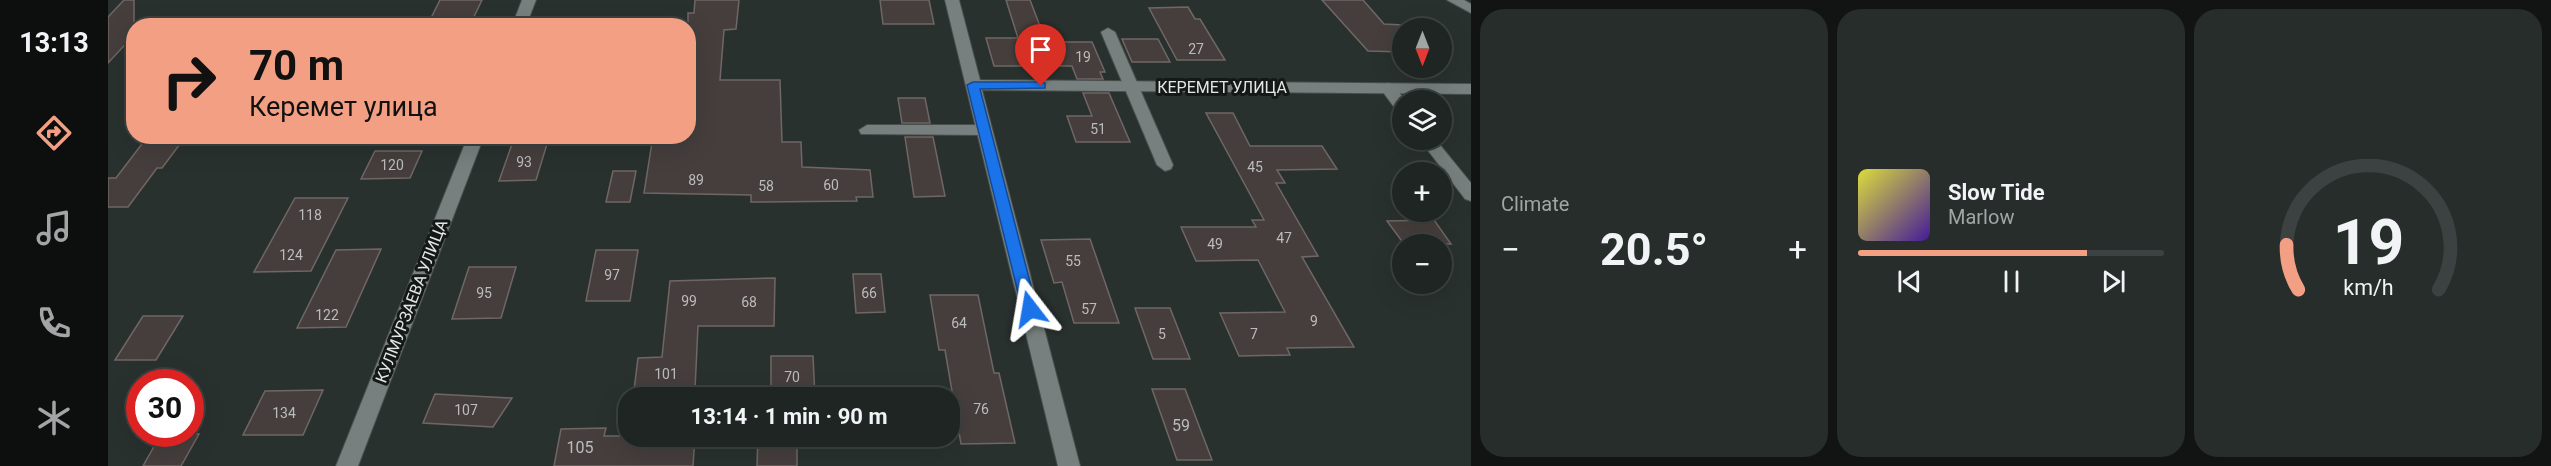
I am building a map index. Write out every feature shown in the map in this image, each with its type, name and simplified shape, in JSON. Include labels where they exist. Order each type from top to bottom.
[{"type":"street","points":[[522,18],[529,0]]},
{"type":"street","points":[[952,0],[1069,466]]},
{"type":"street","points":[[1454,0],[1471,9]]},
{"type":"street","points":[[1108,32],[1165,165]]},
{"type":"street","name":"КЕРЕМЕТ УЛИЦА","points":[[973,85],[1471,89]]},
{"type":"street","points":[[1388,88],[1392,93]]},
{"type":"street","points":[[867,130],[984,130]]},
{"type":"street","name":"КУЛМУРЗАЕВА УЛИЦА","points":[[347,466],[473,144]]},
{"type":"street","points":[[1436,150],[1471,195]]},
{"type":"building","points":[[124,0],[134,0],[134,18],[126,18],[126,44],[108,63],[108,17]]},
{"type":"building","points":[[440,0],[482,0],[473,18],[431,18]]},
{"type":"building","points":[[695,0],[739,0],[736,29],[724,30],[720,80],[780,80],[782,142],[801,142],[802,167],[870,170],[873,197],[856,197],[857,201],[751,202],[751,195],[644,193],[652,144],[696,144],[696,18],[688,18],[688,13],[694,13]]},
{"type":"building","points":[[880,0],[929,0],[934,24],[883,24]]},
{"type":"building","points":[[1006,0],[1030,0],[1046,42],[1092,42],[1105,72],[1100,72],[1103,79],[1077,79],[1072,66],[994,66],[986,38],[1018,38]]},
{"type":"building","points":[[1322,0],[1363,0],[1384,24],[1392,24],[1392,52],[1368,51]]},
{"type":"building","points":[[1188,7],[1195,19],[1200,19],[1225,60],[1177,60],[1149,8]]},
{"type":"building","points":[[1122,39],[1158,39],[1170,62],[1132,62]]},
{"type":"building","points":[[1083,93],[1109,93],[1130,142],[1076,142],[1067,116],[1092,116]]},
{"type":"building","points":[[898,98],[925,98],[930,123],[902,123]]},
{"type":"building","points":[[1206,113],[1233,113],[1250,146],[1322,146],[1337,169],[1277,170],[1285,183],[1276,183],[1318,256],[1302,257],[1354,347],[1287,348],[1290,355],[1239,356],[1220,313],[1285,312],[1258,260],[1196,261],[1181,227],[1256,227],[1252,220],[1264,220]]},
{"type":"building","points":[[905,137],[933,137],[945,196],[914,197]]},
{"type":"building","points":[[142,144],[180,144],[162,168],[157,168],[128,207],[108,207],[108,178],[116,178]]},
{"type":"building","points":[[512,144],[547,144],[536,180],[499,181]]},
{"type":"building","points":[[375,151],[422,151],[410,178],[361,179]]},
{"type":"building","points":[[613,171],[636,171],[630,202],[606,202]]},
{"type":"building","points":[[295,198],[348,198],[311,271],[254,272]]},
{"type":"building","points":[[1387,221],[1435,222],[1444,234],[1397,234]]},
{"type":"building","points":[[1090,239],[1119,323],[1074,323],[1062,282],[1054,283],[1041,240]]},
{"type":"building","points":[[381,249],[346,327],[297,328],[336,250]]},
{"type":"building","points":[[596,250],[638,250],[630,301],[586,301]]},
{"type":"building","points":[[469,267],[516,267],[501,318],[452,319]]},
{"type":"building","points":[[853,274],[881,274],[885,312],[856,313]]},
{"type":"building","points":[[775,278],[774,326],[698,326],[695,387],[634,387],[638,358],[662,357],[670,281]]},
{"type":"building","points":[[930,295],[978,295],[994,373],[999,373],[1015,443],[961,444],[960,387],[951,387],[945,350],[939,350]]},
{"type":"building","points":[[1135,308],[1170,308],[1190,359],[1153,359]]},
{"type":"building","points":[[143,316],[183,316],[156,360],[115,360]]},
{"type":"building","points":[[771,356],[813,356],[814,387],[771,387]]},
{"type":"building","points":[[1152,389],[1185,389],[1212,460],[1177,460]]},
{"type":"building","points":[[323,390],[303,435],[243,435],[265,391]]},
{"type":"building","points":[[435,394],[512,398],[493,427],[423,423]]},
{"type":"building","points":[[606,428],[604,436],[618,436],[618,447],[694,447],[693,466],[554,466],[561,429]]},
{"type":"building","points":[[154,447],[192,447],[181,466],[143,466]]},
{"type":"building","points":[[758,447],[797,447],[797,466],[757,466]]},
{"type":"route","points":[[1030,309],[973,85],[1041,86]]}]
